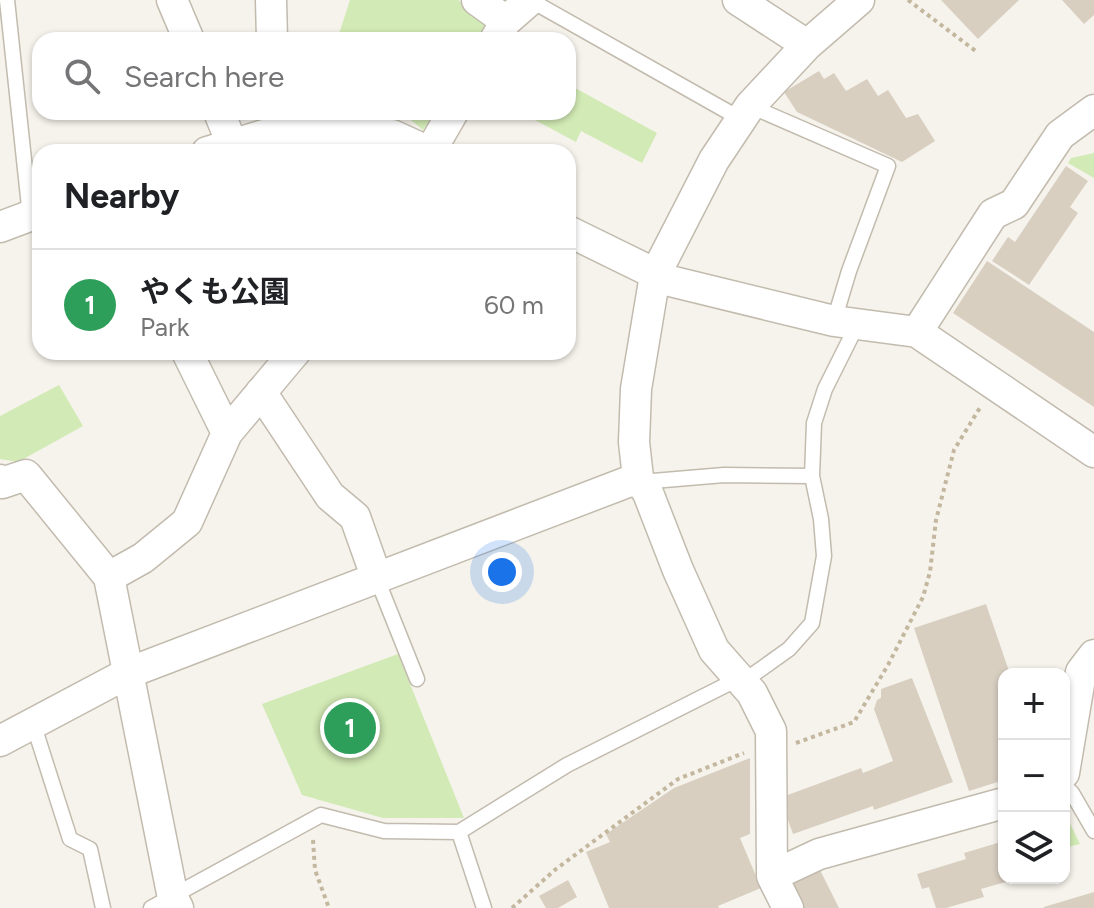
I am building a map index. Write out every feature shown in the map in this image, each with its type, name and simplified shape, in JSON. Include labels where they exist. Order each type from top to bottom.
[{"type":"street","points":[[172,0],[186,32]]},
{"type":"street","points":[[271,0],[272,32]]},
{"type":"street","points":[[477,0],[500,31],[530,0]]},
{"type":"street","points":[[738,0],[807,45]]},
{"type":"street","points":[[788,908],[772,876],[771,731],[752,693],[714,650],[648,493],[639,480],[634,442],[636,389],[655,275],[714,160],[745,112],[807,45],[859,0]]},
{"type":"street","points":[[917,332],[993,214],[1014,204],[1060,135],[1094,110]]},
{"type":"street","points":[[217,144],[219,120]]},
{"type":"street","points":[[434,144],[448,120]]},
{"type":"street","points":[[229,144],[284,121],[392,135],[412,144]]},
{"type":"street","points":[[0,227],[32,215]]},
{"type":"street","points":[[576,235],[670,281],[845,323],[917,332],[1094,452]]},
{"type":"street","points":[[191,360],[227,433]]},
{"type":"street","points":[[109,577],[143,558],[187,522],[227,433],[288,360]]},
{"type":"street","points":[[261,392],[330,496],[355,517],[377,579]]},
{"type":"street","points":[[1,482],[26,475],[109,577],[167,905]]},
{"type":"street","points":[[0,741],[128,673],[639,480]]},
{"type":"street","points":[[1070,740],[1081,672],[1094,655]]},
{"type":"street","points":[[772,876],[819,854],[998,805]]},
{"type":"lane","points":[[7,0],[32,191]]},
{"type":"lane","points":[[167,905],[321,815],[384,831],[459,832],[567,765],[754,674],[789,649],[812,623],[824,556],[821,519],[812,476],[814,423],[845,323],[849,271],[888,166],[745,112],[530,0]]},
{"type":"lane","points":[[639,480],[724,475],[812,476]]},
{"type":"lane","points":[[377,579],[417,679]]},
{"type":"lane","points":[[33,723],[70,839],[90,849],[103,908]]},
{"type":"lane","points":[[1070,791],[1094,831]]},
{"type":"lane","points":[[459,832],[484,908]]},
{"type":"path","points":[[908,0],[977,52]]},
{"type":"path","points":[[512,908],[556,869],[678,779],[854,722],[923,597],[930,572],[936,520],[954,450],[995,384]]},
{"type":"path","points":[[305,824],[314,842],[315,870],[329,908]]},
{"type":"green space","points":[[350,0],[458,0],[491,24],[486,32],[340,32]]},
{"type":"green space","points":[[576,88],[657,133],[642,163],[581,131],[576,142],[535,120],[576,120]]},
{"type":"green space","points":[[411,120],[430,120],[423,130]]},
{"type":"green space","points":[[1094,153],[1094,178],[1068,163],[1071,158]]},
{"type":"green space","points":[[59,385],[83,426],[18,462],[0,459],[0,416]]},
{"type":"green space","points":[[398,654],[464,818],[383,818],[302,795],[262,704]]},
{"type":"green space","points":[[1070,823],[1080,844],[1070,846]]},
{"type":"building","points":[[941,0],[1019,0],[978,39]]},
{"type":"building","points":[[1062,0],[1094,0],[1094,15],[1084,24]]},
{"type":"building","points":[[819,71],[824,79],[834,73],[846,91],[867,79],[878,96],[888,90],[906,118],[918,114],[935,141],[902,162],[797,112],[784,92]]},
{"type":"building","points":[[1066,166],[1088,181],[1070,207],[1078,213],[1029,285],[992,261],[1008,237],[1015,242]]},
{"type":"building","points":[[987,261],[1094,332],[1094,407],[953,313]]},
{"type":"building","points":[[986,604],[1008,668],[998,668],[998,782],[969,791],[914,628]]},
{"type":"building","points":[[912,678],[953,782],[793,834],[784,809],[785,796],[861,768],[863,773],[893,761],[874,709],[881,698],[881,689]]},
{"type":"building","points":[[750,758],[750,834],[740,838],[761,888],[719,908],[609,908],[586,852],[610,842],[606,834],[674,788]]},
{"type":"building","points":[[998,843],[998,884],[981,889],[984,897],[936,908],[929,887],[922,889],[917,874],[966,859],[964,853]]},
{"type":"building","points":[[820,870],[839,908],[802,908],[790,885]]},
{"type":"building","points":[[568,880],[577,897],[558,908],[546,908],[539,896]]},
{"type":"building","points":[[1094,892],[1094,908],[1044,908],[1044,907]]},
{"type":"place","name":"やくも公園","points":[[350,728]]}]
